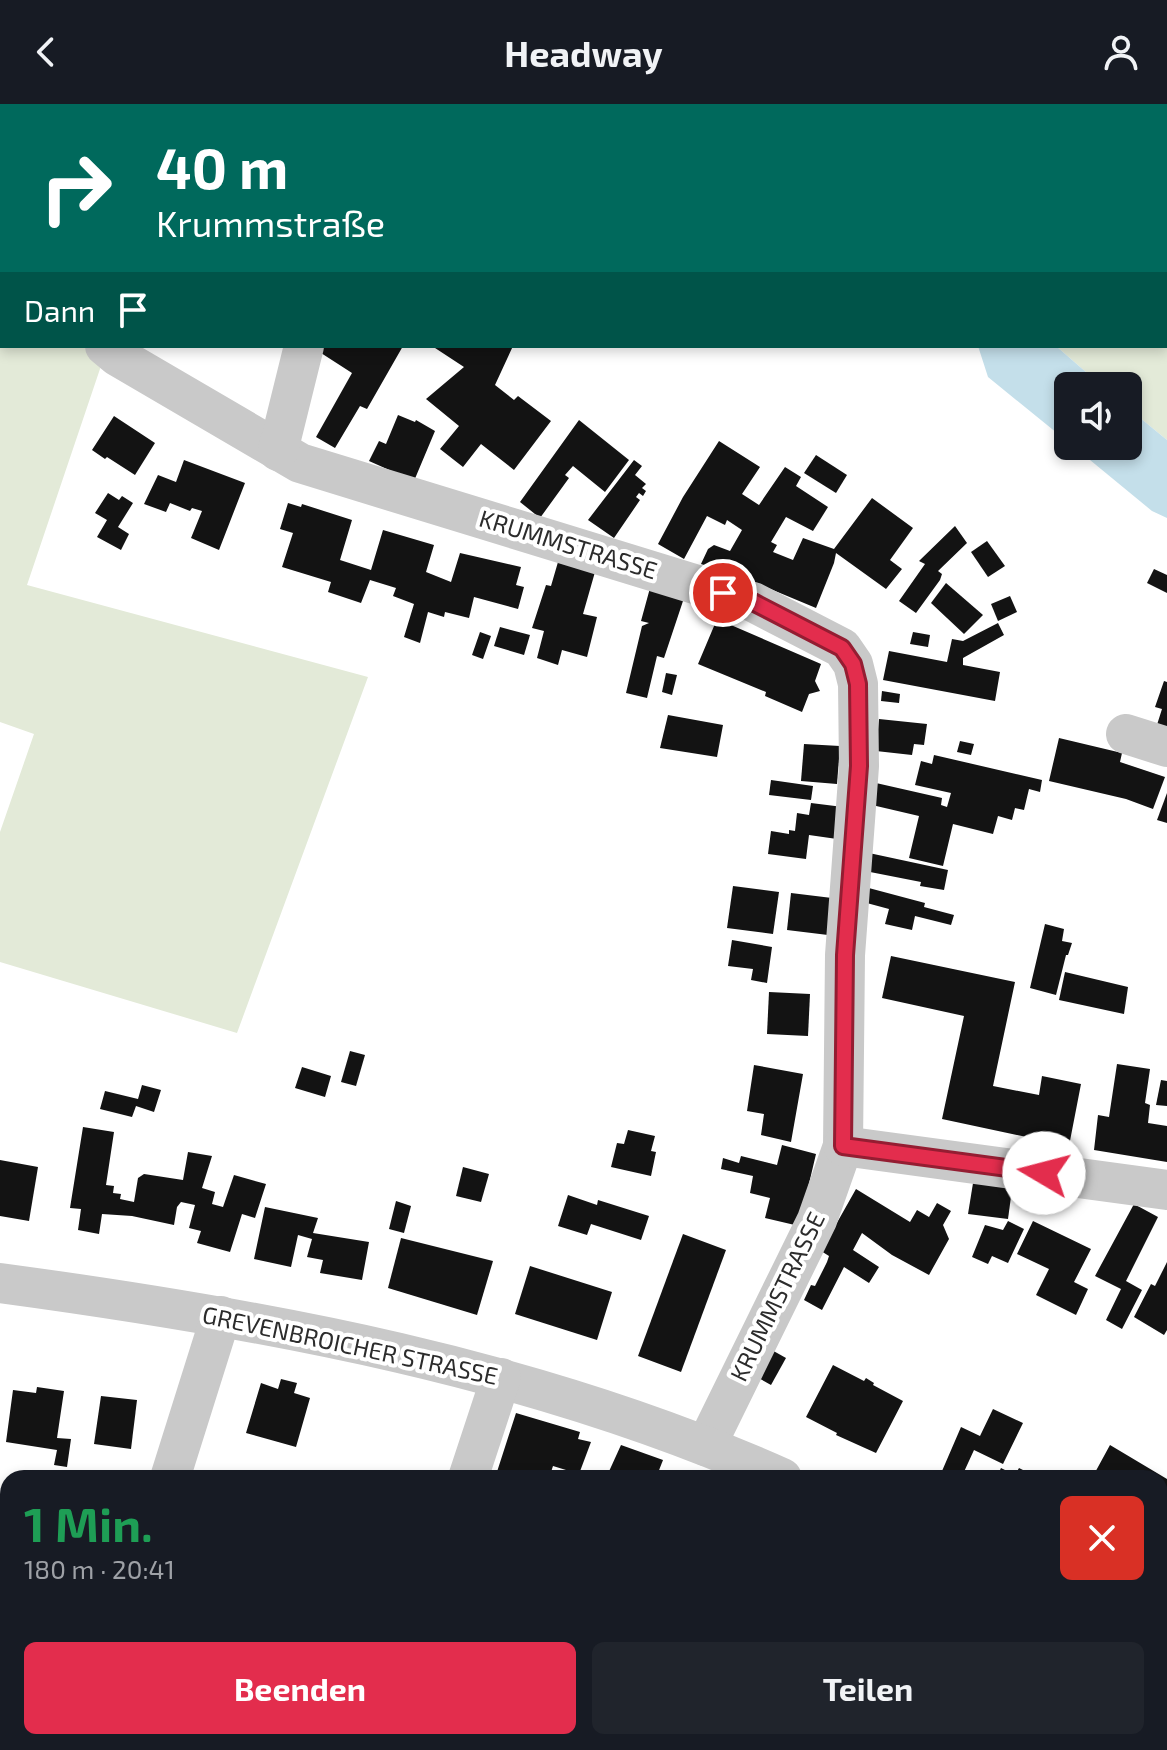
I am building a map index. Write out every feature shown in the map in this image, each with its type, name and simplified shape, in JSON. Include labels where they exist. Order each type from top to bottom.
[{"type":"street","name":"KRUMMSTRASSE","points":[[107,348],[300,463],[753,602],[842,648],[853,664],[858,684],[859,766],[845,955],[843,1146],[817,1220],[706,1446]]},
{"type":"street","points":[[278,451],[304,348]]},
{"type":"street","points":[[1126,734],[1167,747]]},
{"type":"street","points":[[843,1146],[1167,1190]]},
{"type":"street","name":"GREVENBROICHER STRASSE","points":[[0,1283],[221,1316],[366,1344],[501,1378],[706,1446],[763,1470]]},
{"type":"street","points":[[173,1470],[221,1316]]},
{"type":"street","points":[[471,1470],[501,1378]]},
{"type":"green space","points":[[0,348],[85,348],[102,363],[27,585],[368,677],[237,1033],[0,962],[0,832],[34,734],[0,722]]},
{"type":"green space","points":[[1058,348],[1167,348],[1167,440],[1142,419],[1142,372],[1086,372]]},
{"type":"water","points":[[979,348],[1058,348],[1086,372],[1054,372],[1054,431],[988,377]]},
{"type":"water","points":[[1142,419],[1167,440],[1167,518],[1152,511],[1090,460],[1142,460]]},
{"type":"building","points":[[323,348],[402,348],[367,409],[360,406],[335,448],[316,437],[352,373],[321,353]]},
{"type":"building","points":[[435,348],[512,348],[495,385],[514,400],[518,396],[551,421],[514,470],[481,444],[463,467],[440,449],[459,426],[426,399],[464,367]]},
{"type":"building","points":[[398,415],[416,420],[435,431],[414,481],[369,461],[379,441],[386,444]]},
{"type":"building","points":[[114,416],[155,443],[135,475],[92,450]]},
{"type":"building","points":[[579,420],[629,460],[605,492],[573,466],[565,475],[569,478],[540,518],[520,502]]},
{"type":"building","points":[[719,441],[760,467],[742,494],[759,505],[785,467],[801,477],[796,486],[828,507],[813,531],[786,517],[771,542],[777,545],[773,552],[793,560],[803,538],[834,549],[872,498],[913,528],[890,560],[902,569],[886,589],[836,553],[816,608],[701,564],[708,549],[714,545],[730,551],[742,530],[727,520],[725,525],[707,516],[684,559],[658,544],[683,497]]},
{"type":"building","points":[[816,455],[847,475],[836,493],[804,473]]},
{"type":"building","points":[[184,460],[245,483],[219,550],[191,538],[202,511],[192,508],[190,511],[170,503],[166,512],[144,504],[158,475],[176,482]]},
{"type":"building","points":[[634,460],[642,466],[635,475],[646,484],[642,488],[646,491],[643,496],[639,493],[636,497],[640,500],[614,538],[588,520]]},
{"type":"building","points":[[108,493],[119,500],[122,496],[133,503],[118,527],[129,534],[121,550],[97,537],[107,520],[95,513]]},
{"type":"building","points":[[288,503],[301,507],[302,504],[352,520],[340,560],[371,570],[383,530],[434,545],[426,572],[451,582],[460,553],[521,567],[516,585],[524,587],[518,609],[474,597],[469,618],[445,612],[444,617],[428,612],[420,643],[404,637],[414,604],[393,596],[396,588],[370,580],[361,603],[328,592],[331,582],[282,567],[293,533],[280,529]]},
{"type":"building","points":[[955,526],[967,543],[938,571],[942,574],[940,580],[916,613],[899,601],[925,564],[919,561]]},
{"type":"building","points":[[987,541],[1005,566],[988,577],[971,552]]},
{"type":"building","points":[[558,562],[595,572],[583,614],[597,617],[587,657],[562,650],[558,665],[537,658],[544,631],[532,628],[546,585],[551,586]]},
{"type":"building","points":[[1154,569],[1167,575],[1167,593],[1147,583]]},
{"type":"building","points":[[946,583],[983,615],[964,634],[931,603]]},
{"type":"building","points":[[650,588],[684,598],[664,658],[657,656],[647,698],[626,693],[642,626],[649,623],[641,621]]},
{"type":"building","points":[[1010,596],[1017,612],[998,621],[991,604]]},
{"type":"building","points":[[717,619],[821,664],[815,681],[820,691],[809,694],[802,712],[765,696],[766,692],[698,664]]},
{"type":"building","points":[[998,623],[1004,635],[963,658],[963,665],[1000,672],[995,701],[883,680],[889,651],[947,662],[952,639],[963,641]]},
{"type":"building","points":[[500,627],[530,635],[524,655],[494,646]]},
{"type":"building","points":[[480,632],[491,636],[483,659],[472,655]]},
{"type":"building","points":[[913,632],[930,635],[928,647],[910,644]]},
{"type":"building","points":[[666,673],[677,675],[672,695],[662,692]]},
{"type":"building","points":[[1164,681],[1167,682],[1167,735],[1155,731],[1162,709],[1155,707]]},
{"type":"building","points":[[882,691],[900,694],[899,703],[881,701]]},
{"type":"building","points":[[668,715],[723,725],[717,757],[660,748]]},
{"type":"building","points":[[879,719],[927,724],[924,745],[914,744],[912,755],[876,751]]},
{"type":"building","points":[[1059,738],[1122,753],[1120,762],[1165,777],[1153,809],[1126,799],[1049,781]]},
{"type":"building","points":[[960,741],[974,744],[971,755],[957,752]]},
{"type":"building","points":[[804,744],[840,746],[837,784],[801,781]]},
{"type":"building","points":[[934,755],[1042,780],[1040,792],[1029,789],[1024,810],[1015,808],[1012,820],[998,816],[993,834],[953,824],[943,866],[909,858],[919,816],[872,805],[876,783],[942,798],[941,805],[947,807],[951,793],[915,785],[921,761],[932,764]]},
{"type":"building","points":[[771,780],[813,786],[811,800],[769,795]]},
{"type":"building","points":[[1167,793],[1167,823],[1157,820]]},
{"type":"building","points":[[811,803],[843,807],[837,839],[809,835],[806,859],[768,854],[771,831],[789,834],[789,830],[795,831],[797,813],[809,815]]},
{"type":"building","points":[[869,853],[948,870],[944,890],[865,871]]},
{"type":"building","points":[[733,886],[779,892],[773,934],[727,928]]},
{"type":"building","points":[[865,887],[925,903],[924,907],[954,915],[951,925],[915,916],[912,930],[885,924],[889,909],[863,902]]},
{"type":"building","points":[[791,893],[832,898],[828,935],[787,930]]},
{"type":"building","points":[[1045,924],[1064,929],[1062,941],[1072,943],[1056,995],[1030,988]]},
{"type":"building","points":[[732,940],[772,947],[767,983],[751,980],[753,969],[728,966]]},
{"type":"building","points":[[891,956],[1015,982],[993,1086],[1039,1095],[1042,1076],[1081,1084],[1069,1146],[942,1119],[964,1016],[882,998]]},
{"type":"building","points":[[1065,972],[1128,987],[1124,1014],[1059,1000]]},
{"type":"building","points":[[769,992],[810,994],[808,1036],[767,1034]]},
{"type":"building","points":[[350,1051],[365,1055],[356,1086],[341,1082]]},
{"type":"building","points":[[1117,1064],[1150,1069],[1145,1103],[1150,1105],[1148,1123],[1167,1126],[1167,1162],[1094,1150],[1098,1115],[1109,1117]]},
{"type":"building","points":[[754,1065],[803,1074],[791,1142],[761,1135],[764,1114],[747,1111]]},
{"type":"building","points":[[302,1067],[331,1076],[325,1097],[295,1088]]},
{"type":"building","points":[[1161,1080],[1167,1081],[1167,1106],[1156,1105]]},
{"type":"building","points":[[142,1085],[161,1090],[154,1112],[136,1106],[132,1117],[100,1109],[105,1091],[138,1099]]},
{"type":"building","points":[[83,1127],[114,1132],[106,1185],[114,1186],[113,1193],[121,1194],[120,1199],[134,1202],[138,1178],[144,1174],[183,1180],[188,1152],[212,1156],[202,1188],[215,1192],[212,1204],[223,1207],[234,1175],[266,1184],[255,1218],[242,1214],[230,1252],[197,1243],[201,1231],[189,1228],[195,1205],[181,1202],[174,1225],[132,1216],[102,1214],[99,1234],[78,1230],[81,1209],[70,1208]]},
{"type":"building","points":[[628,1130],[655,1136],[651,1151],[656,1152],[651,1176],[611,1167],[617,1143],[624,1144]]},
{"type":"building","points":[[782,1145],[816,1154],[799,1226],[765,1218],[770,1198],[750,1193],[753,1176],[721,1169],[723,1158],[739,1163],[741,1156],[777,1165]]},
{"type":"building","points":[[0,1160],[38,1167],[29,1221],[0,1216]]},
{"type":"building","points":[[463,1167],[489,1174],[481,1202],[456,1196]]},
{"type":"building","points":[[974,1177],[1013,1182],[1008,1219],[968,1214]]},
{"type":"building","points":[[856,1189],[910,1222],[917,1210],[929,1217],[937,1203],[951,1211],[943,1225],[949,1239],[929,1275],[892,1255],[862,1233],[853,1250],[879,1267],[869,1283],[844,1267],[822,1310],[804,1300],[827,1262],[829,1256],[821,1251]]},
{"type":"building","points":[[568,1195],[597,1205],[598,1200],[649,1216],[641,1240],[591,1224],[587,1235],[558,1226]]},
{"type":"building","points":[[396,1201],[411,1206],[404,1233],[389,1229]]},
{"type":"building","points":[[1134,1204],[1158,1217],[1126,1281],[1142,1290],[1122,1329],[1106,1320],[1121,1289],[1095,1276]]},
{"type":"building","points":[[265,1207],[318,1218],[313,1233],[369,1242],[362,1280],[320,1273],[323,1260],[307,1257],[312,1239],[298,1235],[291,1267],[254,1259]]},
{"type":"building","points":[[1008,1221],[1024,1229],[1008,1263],[992,1256],[988,1264],[972,1257],[985,1225],[1003,1230]]},
{"type":"building","points":[[1033,1221],[1091,1249],[1074,1282],[1088,1289],[1076,1315],[1036,1295],[1049,1269],[1017,1254]]},
{"type":"building","points":[[683,1234],[726,1250],[681,1372],[638,1356]]},
{"type":"building","points":[[401,1238],[493,1261],[477,1315],[388,1288]]},
{"type":"building","points":[[1167,1262],[1167,1330],[1164,1335],[1134,1317],[1151,1284],[1155,1286]]},
{"type":"building","points":[[530,1266],[612,1292],[597,1340],[515,1314]]},
{"type":"building","points":[[770,1349],[786,1358],[771,1385],[755,1376]]},
{"type":"building","points":[[833,1365],[864,1381],[866,1378],[903,1401],[876,1453],[806,1417]]},
{"type":"building","points":[[281,1379],[297,1383],[294,1393],[310,1398],[296,1447],[246,1433],[261,1383],[278,1389]]},
{"type":"building","points":[[37,1387],[64,1391],[57,1438],[71,1439],[67,1467],[54,1465],[57,1450],[6,1442],[13,1390],[36,1393]]},
{"type":"building","points":[[101,1396],[137,1400],[131,1449],[94,1444]]},
{"type":"building","points":[[993,1409],[1023,1423],[1003,1464],[974,1450],[965,1470],[942,1470],[961,1427],[980,1436]]},
{"type":"building","points":[[516,1413],[580,1432],[578,1439],[591,1442],[580,1470],[553,1466],[552,1470],[498,1470]]},
{"type":"building","points":[[621,1445],[663,1460],[659,1470],[610,1470]]},
{"type":"building","points":[[1110,1445],[1152,1470],[1096,1470]]},
{"type":"route","points":[[723,593],[753,602],[842,648],[853,664],[858,684],[859,766],[845,955],[843,1146],[1044,1173]]}]
